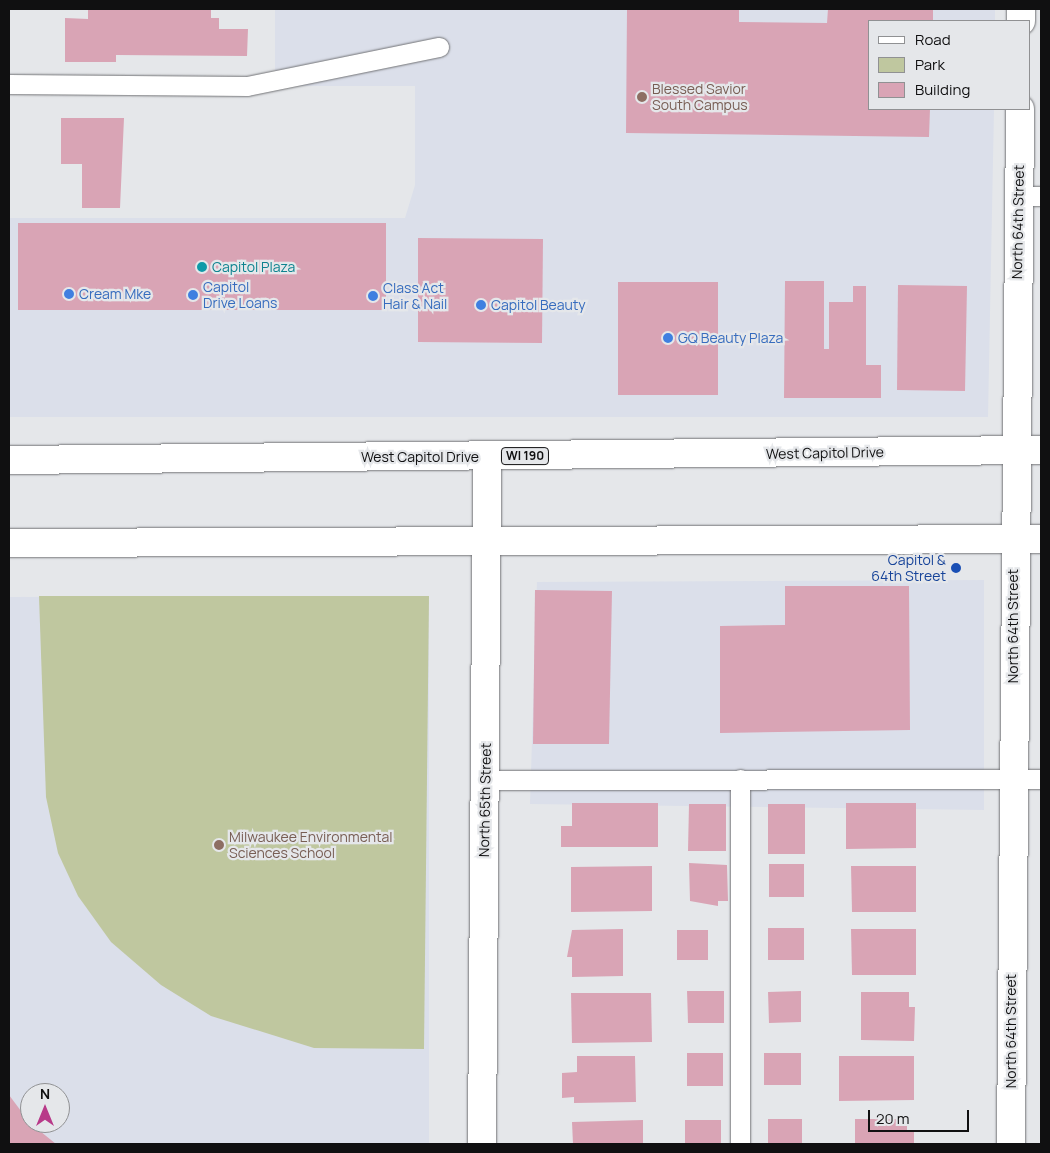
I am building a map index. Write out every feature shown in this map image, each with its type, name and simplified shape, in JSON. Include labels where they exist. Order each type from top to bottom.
[{"type":"main road","name":"North 64th Street","points":[[1010,1144],[1014,540],[1028,450],[1030,196],[1020,110]]},
{"type":"main road","name":"West Capitol Drive","points":[[9,460],[1028,450]]},
{"type":"main road","name":"North 65th Street","points":[[482,1144],[488,543],[487,456]]},
{"type":"main road","points":[[9,543],[488,543],[1041,539]]},
{"type":"lane","points":[[9,84],[246,86],[439,47]]},
{"type":"lane","points":[[740,779],[740,1144]]},
{"type":"lane","points":[[486,780],[1041,779]]},
{"type":"shaded area","points":[[275,9],[995,9],[995,20],[868,20],[868,110],[994,110],[988,417],[9,417],[9,218],[405,218],[415,185],[415,86],[275,86]]},
{"type":"shaded area","points":[[984,580],[984,810],[530,804],[537,582]]},
{"type":"shaded area","name":"Milwaukee Environmental Sciences School","points":[[429,596],[429,1144],[9,1144],[9,597]]},
{"type":"green space","name":"Milwaukee Environmental Sciences School","points":[[39,596],[429,596],[424,1049],[314,1048],[211,1016],[161,985],[111,942],[78,896],[58,853],[46,797]]},
{"type":"building","points":[[88,9],[211,9],[211,18],[219,18],[219,29],[248,29],[247,56],[116,55],[116,62],[65,62],[65,18],[88,19]]},
{"type":"building","points":[[627,9],[739,9],[739,22],[827,23],[828,9],[933,9],[933,20],[868,20],[868,110],[930,110],[929,137],[626,133]]},
{"type":"building","points":[[61,118],[124,118],[120,208],[82,208],[82,164],[61,164]]},
{"type":"building","name":"Capitol Plaza","points":[[18,223],[386,223],[386,310],[18,310]]},
{"type":"building","points":[[418,238],[543,239],[542,343],[418,342]]},
{"type":"building","points":[[785,281],[824,281],[824,349],[829,349],[829,302],[853,302],[853,286],[866,286],[866,365],[881,365],[881,398],[784,398]]},
{"type":"building","name":"GQ Beauty Plaza","points":[[618,282],[718,282],[718,395],[618,395]]},
{"type":"building","points":[[898,285],[967,286],[965,391],[897,390]]},
{"type":"building","points":[[785,586],[909,586],[910,730],[720,733],[720,626],[785,625]]},
{"type":"building","points":[[535,590],[612,591],[609,744],[533,744]]},
{"type":"building","points":[[572,803],[658,803],[658,847],[561,847],[561,826],[572,826]]},
{"type":"building","points":[[846,803],[916,803],[916,848],[846,849]]},
{"type":"building","points":[[689,804],[726,804],[726,851],[688,851]]},
{"type":"building","points":[[768,804],[805,804],[805,854],[768,854]]},
{"type":"building","points":[[689,863],[727,865],[728,901],[718,901],[718,906],[690,901]]},
{"type":"building","points":[[769,864],[804,864],[804,897],[769,897]]},
{"type":"building","points":[[652,866],[652,911],[571,912],[571,867]]},
{"type":"building","points":[[851,866],[916,866],[916,912],[852,912]]},
{"type":"building","points":[[768,928],[804,928],[804,960],[768,960]]},
{"type":"building","points":[[623,929],[623,976],[572,977],[572,957],[567,957],[572,930]]},
{"type":"building","points":[[851,929],[916,929],[916,975],[852,975]]},
{"type":"building","points":[[677,930],[708,930],[708,960],[677,960]]},
{"type":"building","points":[[687,991],[724,991],[724,1023],[688,1023]]},
{"type":"building","points":[[801,991],[801,1022],[769,1023],[768,992]]},
{"type":"building","points":[[861,992],[909,992],[909,1007],[915,1007],[914,1041],[861,1040]]},
{"type":"building","points":[[571,993],[651,993],[652,1042],[572,1043]]},
{"type":"building","points":[[687,1053],[723,1053],[723,1086],[687,1086]]},
{"type":"building","points":[[764,1053],[801,1053],[801,1085],[764,1085]]},
{"type":"building","points":[[577,1056],[635,1056],[636,1102],[574,1103],[574,1097],[562,1098],[562,1073],[577,1072]]},
{"type":"building","points":[[839,1056],[914,1056],[914,1100],[839,1101]]},
{"type":"building","points":[[9,1095],[20,1110],[20,1133],[42,1133],[56,1144],[9,1144]]},
{"type":"building","points":[[768,1119],[802,1119],[802,1144],[768,1144]]},
{"type":"building","points":[[855,1119],[907,1119],[907,1130],[914,1130],[914,1144],[855,1144]]},
{"type":"building","points":[[643,1120],[643,1144],[573,1144],[572,1122]]},
{"type":"building","points":[[685,1120],[721,1120],[721,1144],[685,1144]]},
{"type":"place","name":"Blessed Savior South Campus","points":[[642,97]]},
{"type":"place","name":"Capitol Plaza","points":[[202,267]]},
{"type":"place","name":"Cream Mke","points":[[69,294]]},
{"type":"place","name":"Capitol Drive Loans","points":[[193,295]]},
{"type":"place","name":"Class Act Hair & Nail","points":[[373,296]]},
{"type":"place","name":"Capitol Beauty","points":[[481,305]]},
{"type":"place","name":"GQ Beauty Plaza","points":[[668,338]]},
{"type":"place","name":"Capitol & 64th Street","points":[[956,568]]},
{"type":"place","name":"Milwaukee Environmental Sciences School","points":[[219,845]]}]
